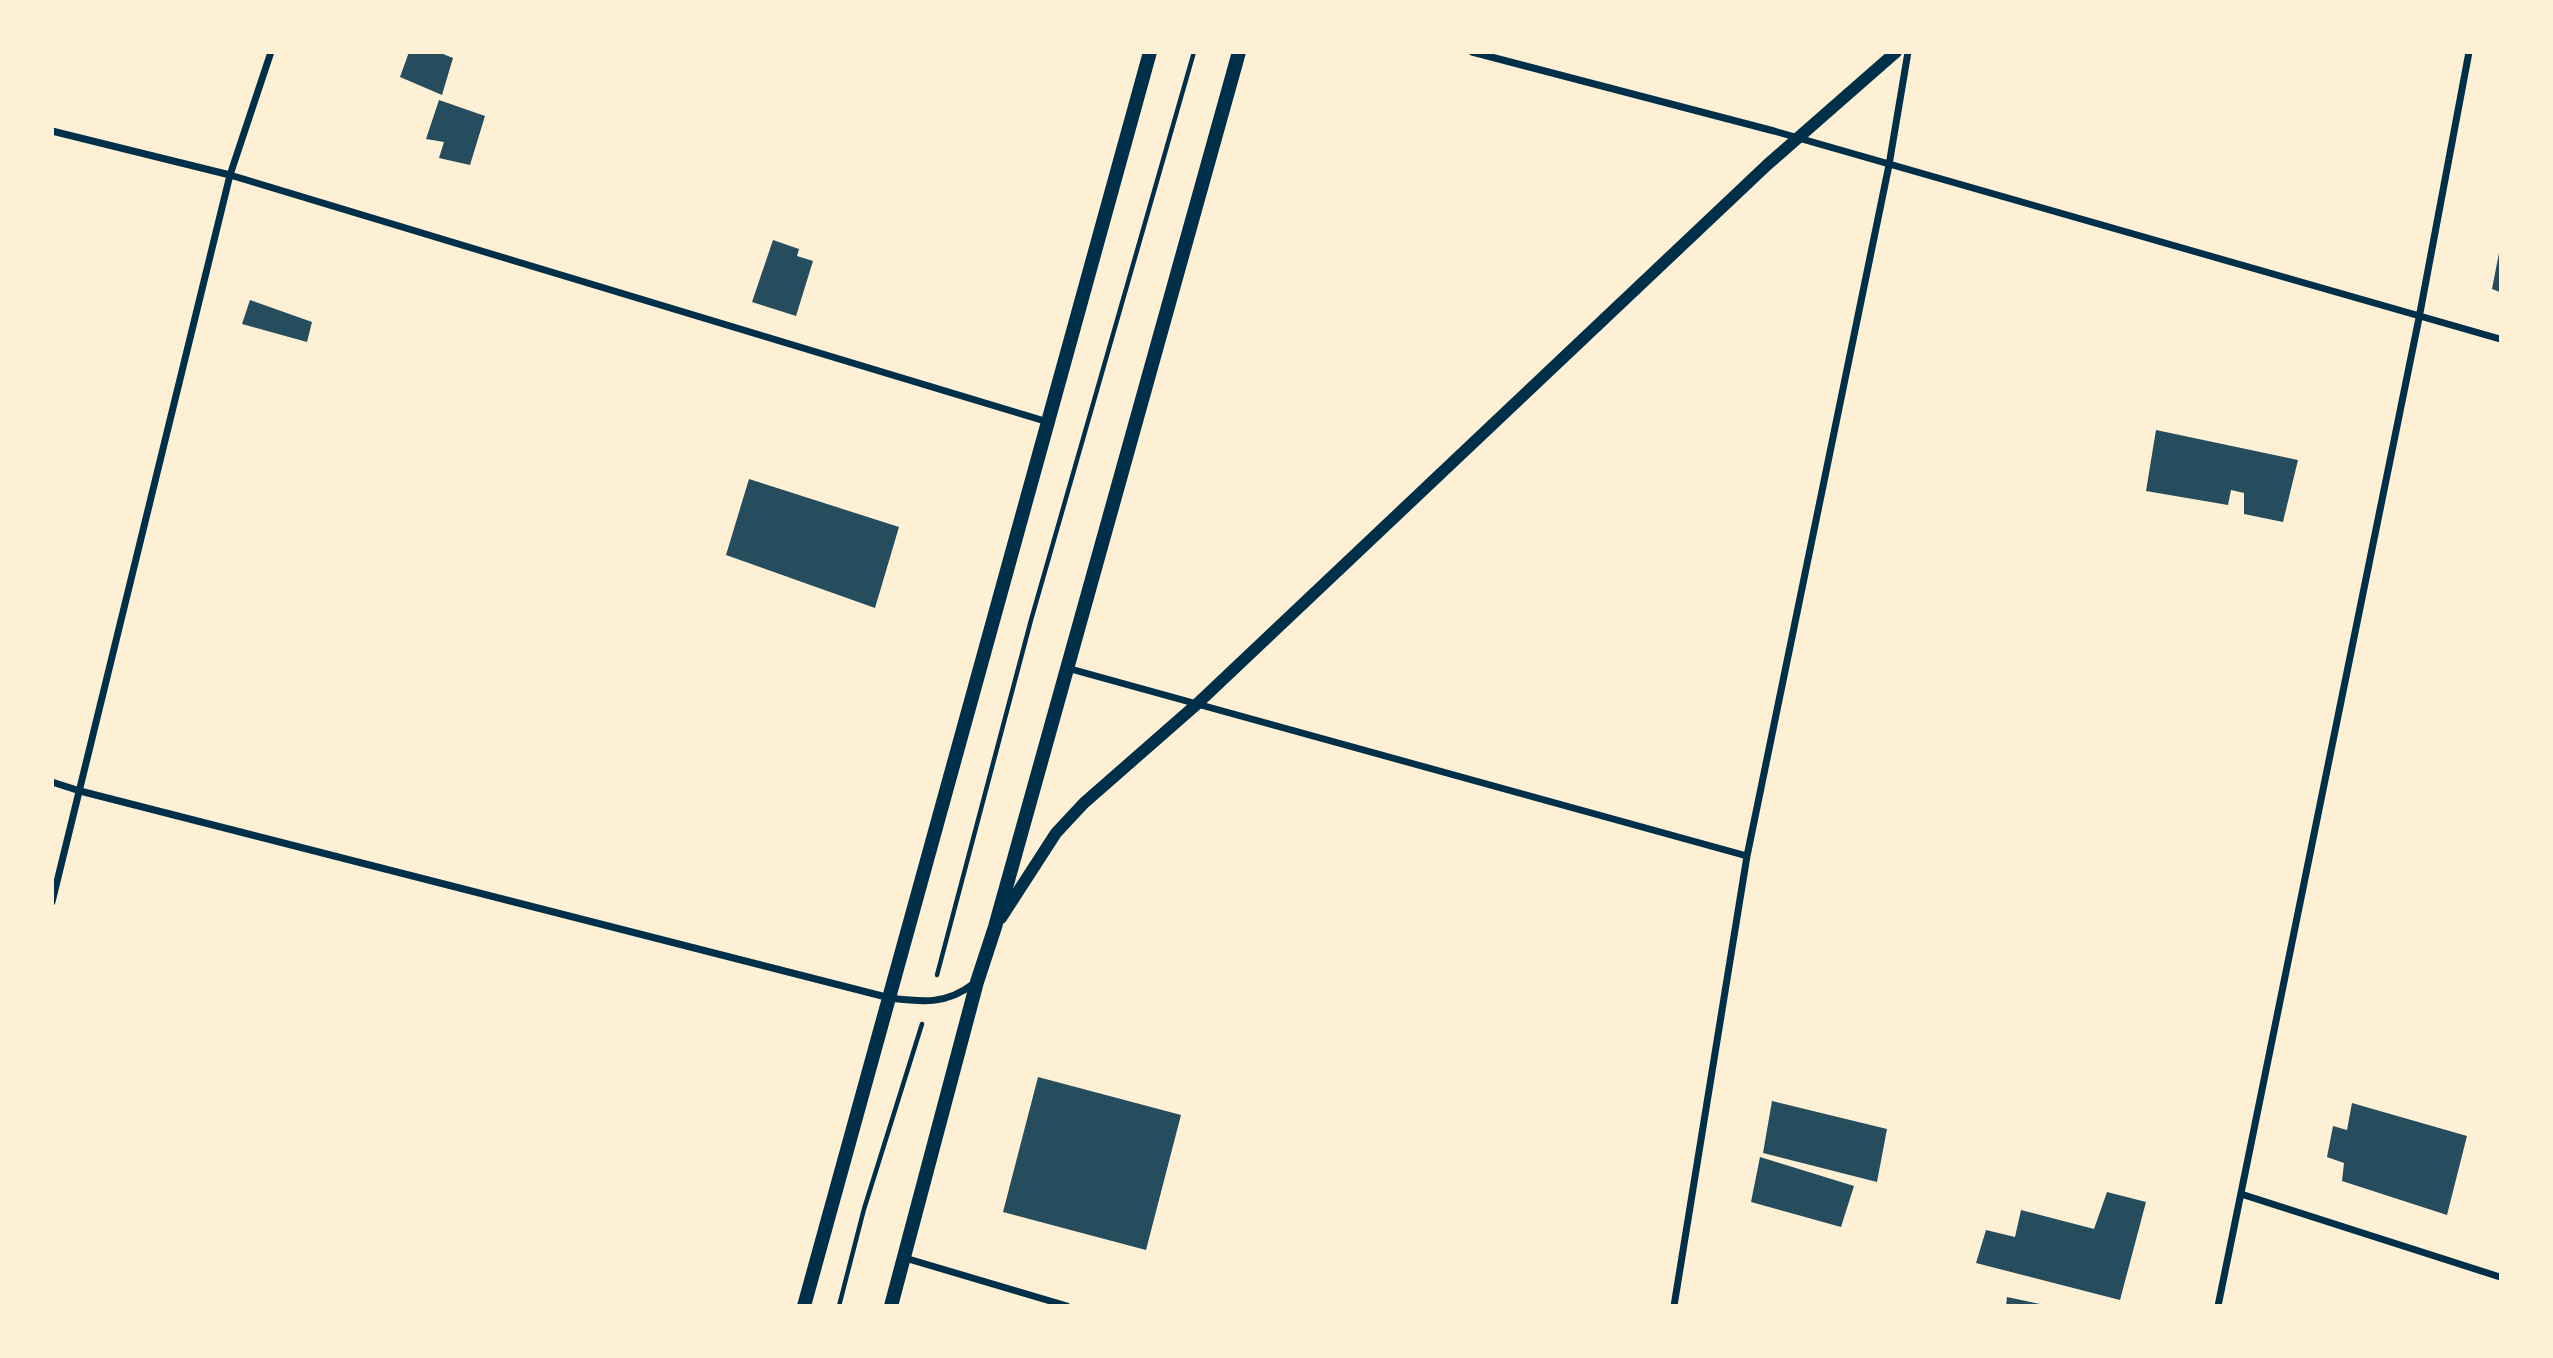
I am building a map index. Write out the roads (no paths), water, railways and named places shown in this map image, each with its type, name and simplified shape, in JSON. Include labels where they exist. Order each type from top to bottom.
[{"type":"main road","points":[[804,1306],[1150,52]]},
{"type":"main road","points":[[891,1306],[977,982],[995,927],[1239,52]]},
{"type":"street","points":[[52,902],[230,176],[271,52]]},
{"type":"street","points":[[1472,52],[1797,138],[2419,318],[2501,339]]},
{"type":"street","points":[[995,927],[1056,833],[1197,704],[1797,138],[1896,52]]},
{"type":"street","points":[[1674,1306],[1747,856],[1889,165],[1908,52]]},
{"type":"street","points":[[2218,1306],[2419,318],[2469,52]]},
{"type":"street","points":[[52,131],[230,176],[1048,422]]},
{"type":"street","points":[[1067,668],[1747,856]]},
{"type":"street","points":[[52,782],[890,998],[928,1003],[961,994],[977,982]]},
{"type":"street","points":[[2241,1194],[2501,1277]]},
{"type":"street","points":[[905,1258],[1067,1306]]}]
